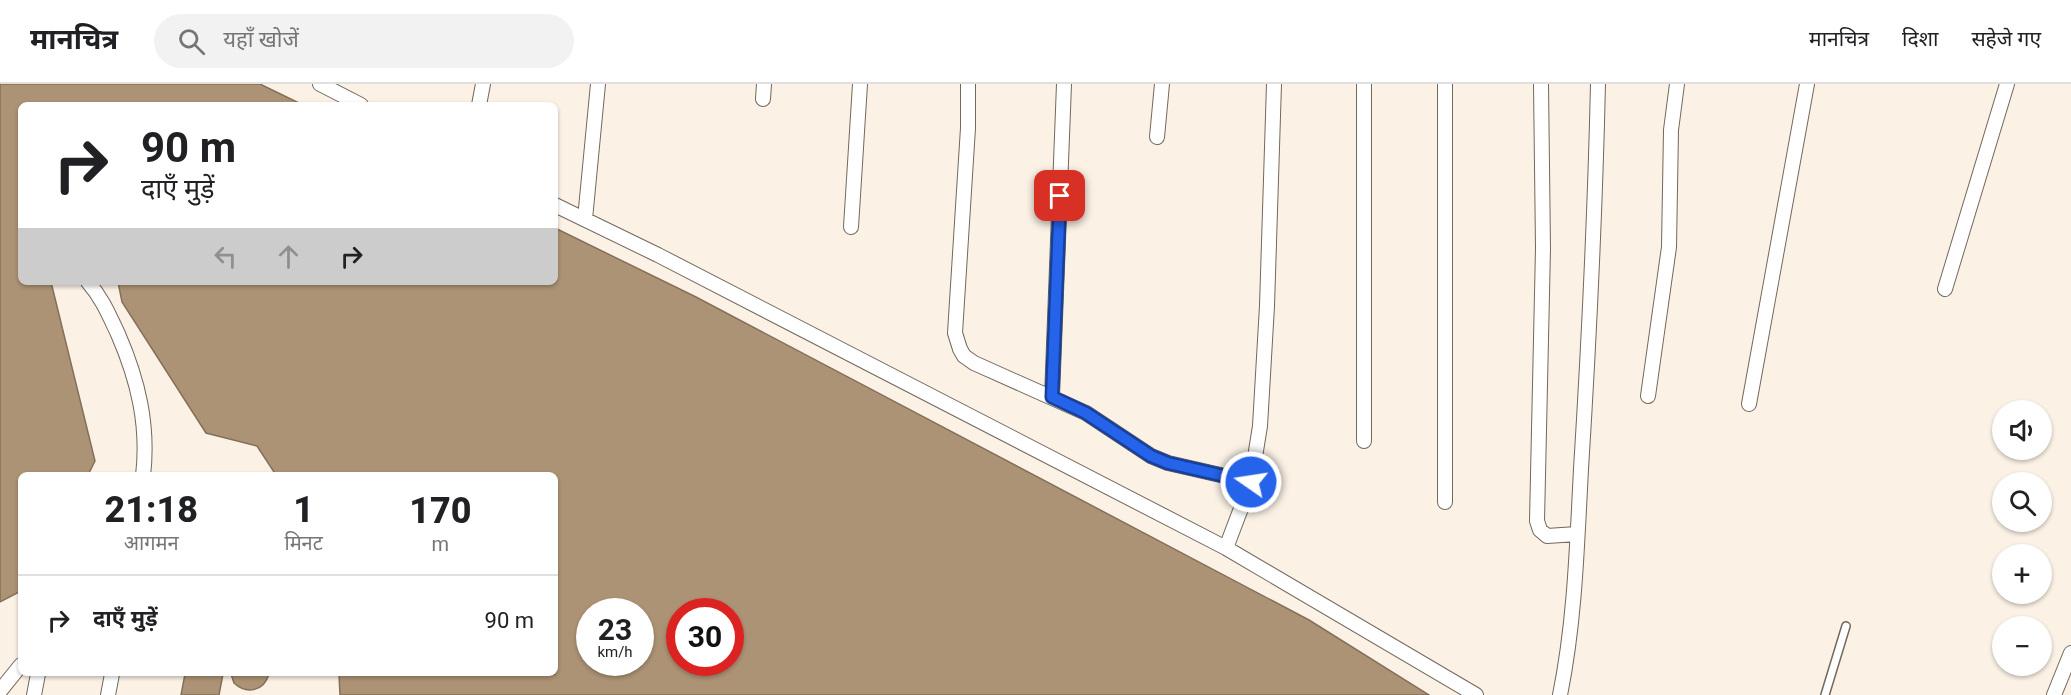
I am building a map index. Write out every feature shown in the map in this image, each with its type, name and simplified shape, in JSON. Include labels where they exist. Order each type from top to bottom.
[{"type":"street","points":[[320,84],[355,102]]},
{"type":"street","points":[[480,102],[483,84]]},
{"type":"street","points":[[585,219],[598,84]]},
{"type":"street","points":[[763,99],[764,84]]},
{"type":"street","points":[[851,227],[860,84]]},
{"type":"street","points":[[968,84],[968,128],[955,327],[956,341],[964,356],[974,363],[1094,417],[1159,460],[1251,482]]},
{"type":"street","points":[[1052,397],[1064,84]]},
{"type":"street","points":[[1157,137],[1162,84]]},
{"type":"street","points":[[1226,548],[1251,482],[1260,426],[1267,306],[1274,84]]},
{"type":"street","points":[[1364,84],[1364,441]]},
{"type":"street","points":[[1445,502],[1446,84]]},
{"type":"street","points":[[1541,84],[1543,248],[1537,520],[1540,530],[1547,536],[1578,534]]},
{"type":"street","points":[[1560,695],[1569,638],[1578,534],[1595,213],[1598,84]]},
{"type":"street","points":[[1648,396],[1669,247],[1671,130],[1677,84]]},
{"type":"street","points":[[1749,404],[1807,84]]},
{"type":"street","points":[[1945,289],[2007,84]]},
{"type":"street","points":[[558,206],[1226,548],[1476,695]]},
{"type":"street","points":[[90,285],[102,299],[134,375],[144,424],[143,472]]},
{"type":"street","points":[[2054,695],[2070,661]]},
{"type":"street","points":[[0,691],[18,669]]},
{"type":"street","points":[[34,695],[38,676]]},
{"type":"street","points":[[108,695],[112,676]]},
{"type":"lane","points":[[1825,695],[1846,626]]},
{"type":"shaded area","points":[[0,84],[260,84],[297,102],[18,102],[18,285],[52,285],[95,461],[90,472],[18,472],[18,593],[0,602]]},
{"type":"shaded area","points":[[558,229],[696,297],[1309,620],[1429,695],[340,695],[339,676],[558,676],[558,472],[274,472],[257,446],[206,433],[122,302],[119,285],[558,285]]},
{"type":"shaded area","points":[[185,676],[223,676],[219,695],[181,695]]},
{"type":"shaded area","points":[[232,676],[268,676],[263,684],[255,689],[244,689],[234,683]]},
{"type":"route","points":[[1060,196],[1052,397],[1109,426],[1151,456],[1168,463],[1251,482]]}]
